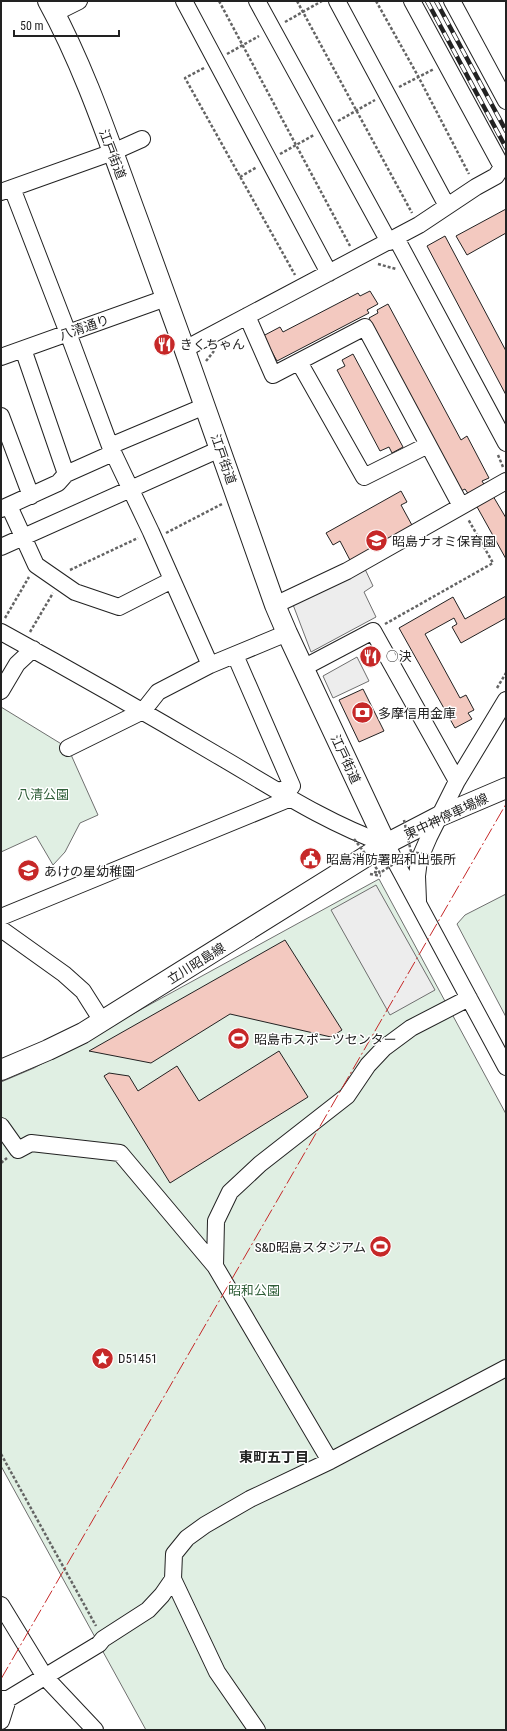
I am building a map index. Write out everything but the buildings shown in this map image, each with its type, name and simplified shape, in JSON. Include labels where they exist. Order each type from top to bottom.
[{"type":"main road","name":"江戸街道","points":[[52,7],[82,74],[113,152],[185,349],[275,605],[386,844]]},
{"type":"main road","name":"東中神停車場線","points":[[386,844],[438,817],[506,788]]},
{"type":"main road","name":"立川昭島線","points":[[1,1070],[48,1050],[102,1021],[386,844]]},
{"type":"street","points":[[52,7],[80,1]]},
{"type":"street","points":[[184,1],[329,273]]},
{"type":"street","points":[[257,1],[327,128],[506,443]]},
{"type":"street","points":[[337,1],[447,206]]},
{"type":"street","points":[[185,349],[418,226],[476,187],[496,176],[504,166],[412,1]]},
{"type":"street","points":[[452,1],[506,101]]},
{"type":"street","points":[[142,140],[113,152],[6,190],[68,333],[112,449],[210,665]]},
{"type":"street","name":"八清通り","points":[[1,356],[166,298]]},
{"type":"street","points":[[247,316],[273,376],[364,327],[461,506]]},
{"type":"street","points":[[23,349],[66,474]]},
{"type":"street","points":[[299,362],[364,477],[428,444]]},
{"type":"street","points":[[172,580],[119,607],[75,592],[36,565],[5,508],[58,483],[66,474],[112,449],[205,406]]},
{"type":"street","points":[[1,416],[31,496]]},
{"type":"street","points":[[1,547],[220,449]]},
{"type":"street","points":[[275,605],[347,572],[506,481]]},
{"type":"street","points":[[3,625],[32,649],[144,711],[285,794],[357,834],[386,844]]},
{"type":"street","points":[[303,668],[377,629],[457,781]]},
{"type":"street","points":[[68,748],[144,711],[158,692],[210,665],[287,633]]},
{"type":"street","points":[[1,691],[17,664],[32,649]]},
{"type":"street","points":[[1,917],[285,794],[292,786],[234,655]]},
{"type":"street","name":"江戸街道","points":[[419,908],[416,876],[419,860],[438,817],[457,781],[506,700]]},
{"type":"street","name":"江戸街道","points":[[386,844],[419,908],[506,1067]]},
{"type":"street","points":[[1,929],[64,974],[82,991],[102,1021]]},
{"type":"street","points":[[215,1266],[216,1221],[230,1192],[260,1164],[347,1096],[368,1065],[384,1048],[411,1028],[469,998]]},
{"type":"street","points":[[1,1126],[18,1150],[31,1143],[120,1152],[215,1266],[330,1461]]},
{"type":"street","points":[[257,1730],[217,1672],[173,1579],[174,1554],[187,1538],[205,1525],[250,1499],[330,1461],[506,1368]]},
{"type":"street","points":[[1,1721],[5,1699],[45,1677],[148,1610],[162,1595],[173,1579]]},
{"type":"street","points":[[1,1605],[45,1677],[95,1730]]},
{"type":"path","points":[[219,1],[357,258]]},
{"type":"path","points":[[297,1],[418,226]]},
{"type":"path","points":[[376,1],[418,76],[476,187]]},
{"type":"path","points":[[240,177],[418,76],[447,63]]},
{"type":"path","points":[[154,539],[237,497]]},
{"type":"path","points":[[377,629],[493,563],[461,506]]},
{"type":"path","points":[[3,625],[36,565]]},
{"type":"path","points":[[404,820],[411,852]]},
{"type":"path","points":[[354,839],[380,873],[411,852],[432,855]]},
{"type":"path","points":[[1,1454],[101,1641]]},
{"type":"green space","name":"八清公園","points":[[1,707],[68,748],[98,815],[80,823],[65,852],[53,865],[36,836],[1,852]]},
{"type":"green space","name":"昭和公園","points":[[379,879],[506,1114],[506,1730],[146,1730],[1,1466],[1,1082],[34,1068]]},
{"type":"green space","points":[[506,894],[506,1017],[457,924],[465,915]]},
{"type":"shaded area","points":[[364,567],[373,586],[364,592],[376,617],[311,652],[292,602]]},
{"type":"shaded area","points":[[357,657],[369,681],[333,698],[323,676]]},
{"type":"shaded area","points":[[376,885],[435,990],[390,1015],[331,910]]},
{"type":"railway","points":[[427,1],[506,148]]},
{"type":"railway","points":[[436,1],[506,131]]},
{"type":"power","points":[[1,1679],[506,804]]},
{"type":"place","name":"きくちゃん","points":[[164,344]]},
{"type":"place","name":"昭島ナオミ保育園","points":[[376,541]]},
{"type":"place","name":"○決","points":[[371,656]]},
{"type":"place","name":"多摩信用金庫","points":[[362,713]]},
{"type":"place","name":"昭島消防署昭和出張所","points":[[310,859]]},
{"type":"place","name":"あけの星幼稚園","points":[[28,871]]},
{"type":"place","name":"昭島市スポーツセンター","points":[[239,1039]]},
{"type":"place","name":"S&D昭島スタジアム","points":[[381,1247]]},
{"type":"place","name":"D51451","points":[[102,1358]]},
{"type":"district","name":"東町五丁目","points":[[274,1457]]}]
